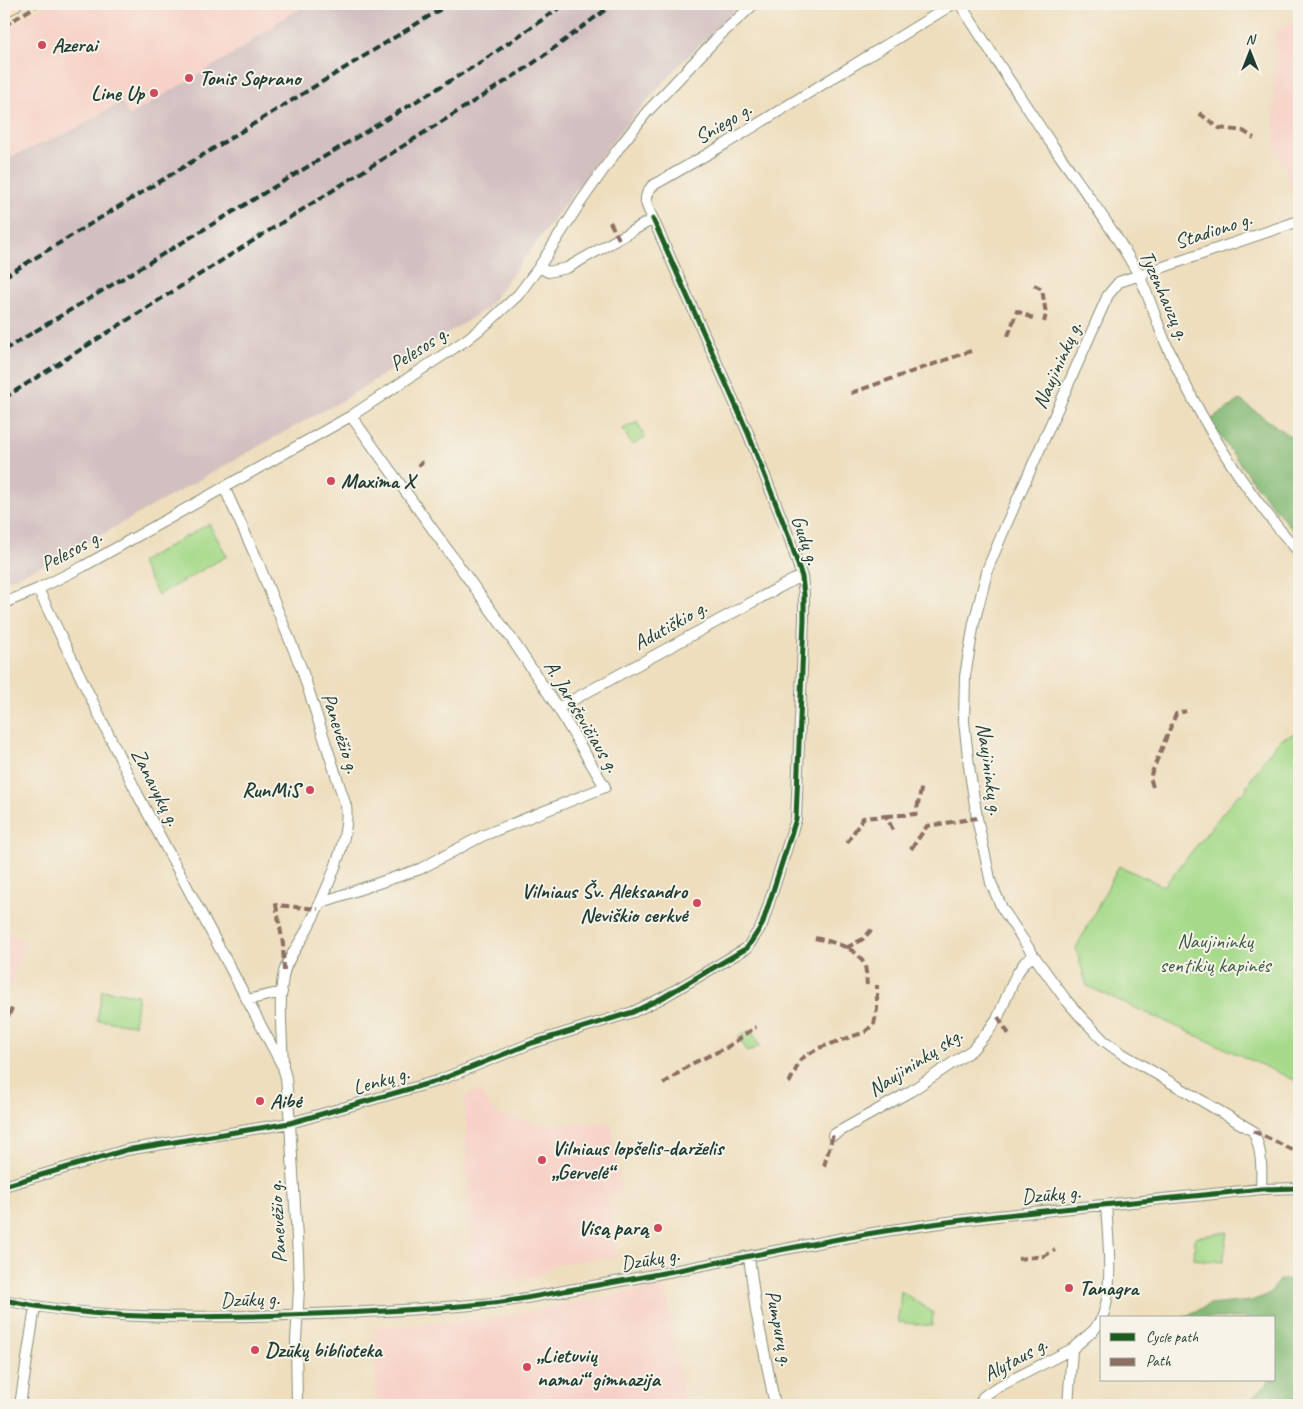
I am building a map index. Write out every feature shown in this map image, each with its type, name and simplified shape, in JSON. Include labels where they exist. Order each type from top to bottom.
[{"type":"main road","points":[[4,10],[14,4]]},
{"type":"street","name":"Pelesos g.","points":[[4,603],[38,589],[84,566],[351,416],[466,340],[489,322],[518,295],[539,267],[580,203],[618,149],[647,112],[719,36],[754,4]]},
{"type":"street","name":"Sniego g.","points":[[652,219],[645,202],[646,193],[652,186],[727,143],[952,4]]},
{"type":"street","name":"Tyzenhauzų g.","points":[[960,4],[1138,274],[1166,346],[1198,410],[1225,456],[1274,524],[1299,552]]},
{"type":"street","points":[[539,267],[548,272],[567,268],[652,219]]},
{"type":"street","name":"Gudų g.","points":[[652,219],[748,433],[789,537],[802,577],[804,619],[796,819],[762,925],[747,948]]},
{"type":"street","name":"Stadiono g.","points":[[1138,274],[1299,220]]},
{"type":"street","name":"Naujininkų g.","points":[[1138,274],[1119,282],[1108,296],[988,568],[974,623],[965,676],[964,721],[969,766],[991,883],[1002,908],[1034,956],[1066,1000],[1103,1040],[1150,1071],[1253,1131],[1259,1144],[1262,1189]]},
{"type":"street","name":"A. Jaroševičiaus g.","points":[[322,902],[420,870],[482,836],[605,786],[558,708],[511,638],[351,416]]},
{"type":"street","name":"Panevėžio g.","points":[[224,487],[290,641],[309,693],[346,806],[348,818],[341,848],[322,902],[284,971],[282,992],[283,1067]]},
{"type":"street","name":"Adutiškio g.","points":[[558,708],[793,580],[802,577]]},
{"type":"street","name":"Zanavykų g.","points":[[38,589],[138,794],[248,1000]]},
{"type":"street","name":"Lenkų g.","points":[[4,1186],[126,1150],[290,1123],[437,1080],[532,1043],[632,1012],[662,998],[747,948]]},
{"type":"street","name":"Naujininkų skg.","points":[[833,1134],[911,1091],[972,1050],[998,1017],[1016,975],[1025,962],[1034,956]]},
{"type":"street","points":[[248,1000],[282,992]]},
{"type":"street","name":"Panevėžio g.","points":[[248,1000],[283,1067],[286,1078],[298,1255],[297,1405]]},
{"type":"street","name":"Dzūkų g.","points":[[4,1300],[34,1307],[83,1313],[179,1317],[380,1311],[494,1302],[645,1277],[850,1237],[972,1218],[1262,1189],[1299,1188]]},
{"type":"street","points":[[1103,1316],[1106,1307],[1108,1287],[1106,1205]]},
{"type":"street","name":"Pumpurų g.","points":[[749,1257],[756,1311],[775,1405]]},
{"type":"street","points":[[20,1405],[34,1307]]},
{"type":"street","name":"Alytaus g.","points":[[980,1405],[983,1397],[994,1389],[1072,1349],[1094,1330],[1100,1321]]},
{"type":"street","points":[[1068,1405],[1072,1349]]},
{"type":"shaded area","points":[[47,4],[308,4],[249,41],[246,46],[129,116],[120,102],[77,128],[4,160],[4,34],[22,19]]},
{"type":"shaded area","points":[[308,4],[742,4],[678,66],[618,134],[486,309],[340,402],[58,559],[11,579],[4,579],[4,160],[77,128],[121,102],[129,116],[246,46],[249,42],[275,26],[274,24]]},
{"type":"shaded area","points":[[1299,21],[1298,204],[1275,145],[1275,30]]},
{"type":"shaded area","points":[[4,932],[26,941],[4,1005]]},
{"type":"shaded area","name":"Vilniaus lopšelis-darželis „Gervelė“","points":[[481,1091],[495,1114],[540,1124],[611,1123],[622,1197],[608,1197],[618,1256],[550,1265],[549,1272],[538,1272],[538,1277],[470,1283],[465,1096]]},
{"type":"shaded area","name":"„Lietuvių namai“ gimnazija","points":[[665,1286],[685,1405],[377,1405],[374,1328],[496,1318]]},
{"type":"green space","points":[[1240,400],[1299,443],[1299,537],[1257,487],[1209,421]]},
{"type":"green space","points":[[637,422],[645,438],[632,445],[623,429]]},
{"type":"green space","points":[[209,524],[227,556],[158,595],[140,562]]},
{"type":"green space","name":"Naujininkų sentikių kapinės","points":[[1299,732],[1299,1082],[1087,986],[1076,948],[1119,866],[1164,886],[1239,793],[1242,795],[1262,762],[1280,739]]},
{"type":"green space","points":[[102,990],[138,995],[134,1025],[97,1020]]},
{"type":"green space","points":[[751,1030],[760,1046],[748,1052],[738,1037]]},
{"type":"green space","points":[[1228,1232],[1223,1262],[1194,1259],[1195,1237]]},
{"type":"green space","points":[[1279,1280],[1290,1280],[1299,1284],[1298,1405],[1244,1405],[1268,1382],[1276,1382],[1276,1316],[1186,1316],[1208,1305],[1251,1301],[1270,1294]]},
{"type":"green space","points":[[901,1291],[933,1313],[932,1326],[898,1322]]},
{"type":"railway","points":[[4,277],[449,4]]},
{"type":"railway","points":[[4,350],[478,64],[565,4]]},
{"type":"railway","points":[[4,398],[525,69],[613,4]]},
{"type":"marked path","points":[[4,26],[39,4]]},
{"type":"marked path","points":[[1199,113],[1219,128],[1243,131],[1254,138]]},
{"type":"marked path","points":[[610,222],[619,239]]},
{"type":"marked path","points":[[1034,285],[1042,289],[1046,314],[1044,322]]},
{"type":"marked path","points":[[1008,336],[1017,311],[1035,319]]},
{"type":"marked path","points":[[851,393],[971,351]]},
{"type":"marked path","points":[[418,465],[423,462]]},
{"type":"marked path","points":[[1153,787],[1150,777],[1176,714],[1186,711]]},
{"type":"marked path","points":[[886,816],[916,814],[922,785]]},
{"type":"marked path","points":[[847,843],[863,818],[886,816],[893,830]]},
{"type":"marked path","points":[[911,849],[927,826],[977,818]]},
{"type":"marked path","points":[[284,971],[283,944],[276,905],[318,909]]},
{"type":"marked path","points":[[846,948],[863,939],[874,927]]},
{"type":"marked path","points":[[815,938],[849,948],[854,952],[864,964],[867,985]]},
{"type":"marked path","points":[[789,1083],[801,1059],[819,1048],[865,1032],[874,1024],[877,1009],[877,985]]},
{"type":"marked path","points":[[4,1027],[12,1008]]},
{"type":"marked path","points":[[998,1017],[1010,1036]]},
{"type":"marked path","points":[[663,1084],[691,1064],[726,1048],[756,1027]]},
{"type":"marked path","points":[[1253,1131],[1299,1153]]},
{"type":"marked path","points":[[824,1166],[833,1135]]},
{"type":"marked path","points":[[1018,1259],[1044,1256],[1055,1250]]},
{"type":"cycle path","points":[[4,1186],[126,1150],[290,1123],[437,1081],[532,1043],[633,1012],[662,998],[747,948],[762,925],[796,819],[804,619],[802,577],[789,537],[748,433],[653,219]]},
{"type":"cycle path","points":[[4,1300],[96,1314],[158,1317],[312,1314],[463,1306],[523,1299],[816,1243],[952,1221],[1261,1189],[1299,1188]]},
{"type":"place","name":"Azerai","points":[[42,45]]},
{"type":"place","name":"Tonis Soprano","points":[[189,78]]},
{"type":"place","name":"Line Up","points":[[154,93]]},
{"type":"place","name":"Maxima X","points":[[331,481]]},
{"type":"place","name":"RunMiS","points":[[310,790]]},
{"type":"place","name":"Vilniaus Šv. Aleksandro Neviškio cerkvė","points":[[697,903]]},
{"type":"place","name":"Aibė","points":[[260,1101]]},
{"type":"place","name":"Vilniaus lopšelis-darželis „Gervelė“","points":[[542,1160]]},
{"type":"place","name":"Visą parą","points":[[658,1228]]},
{"type":"place","name":"Tanagra","points":[[1069,1288]]},
{"type":"place","name":"Dzūkų biblioteka","points":[[255,1350]]},
{"type":"place","name":"„Lietuvių namai“ gimnazija","points":[[527,1367]]}]
